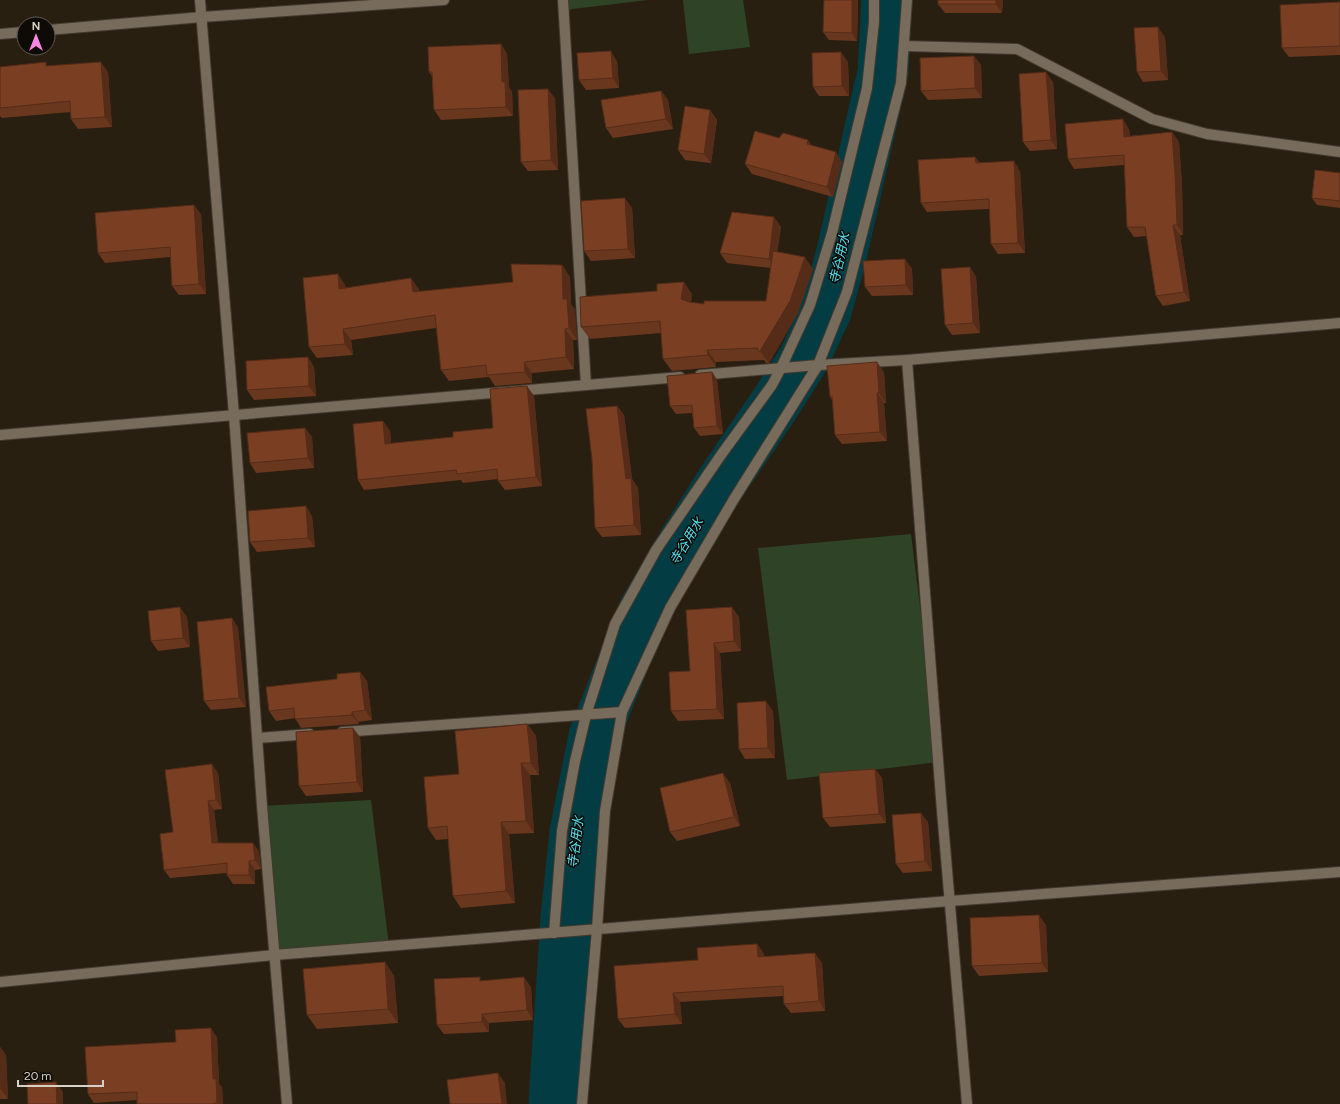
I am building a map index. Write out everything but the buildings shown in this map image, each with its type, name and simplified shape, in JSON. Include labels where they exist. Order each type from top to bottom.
[{"type":"street","points":[[200,0],[234,415],[262,806],[287,1104]]},
{"type":"street","points":[[56,29],[202,17],[444,0]]},
{"type":"street","points":[[564,0],[586,385]]},
{"type":"street","points":[[554,933],[562,831],[575,761],[586,715],[616,624],[656,550],[721,455],[772,385],[810,305],[832,233],[867,88],[874,22],[874,0]]},
{"type":"street","points":[[582,1104],[597,929],[605,811],[622,712],[670,608],[734,499],[818,365],[847,292],[901,83],[907,0]]},
{"type":"street","points":[[0,34],[16,33]]},
{"type":"street","points":[[904,46],[1017,49],[1152,119],[1207,134],[1340,152]]},
{"type":"street","points":[[0,435],[781,368],[907,360],[1340,323]]},
{"type":"street","points":[[907,360],[967,1104]]},
{"type":"street","points":[[335,732],[622,712]]},
{"type":"street","points":[[258,738],[320,733]]},
{"type":"street","points":[[0,982],[274,955],[950,901],[1340,872]]},
{"type":"green space","points":[[564,0],[648,0],[564,10]]},
{"type":"green space","points":[[683,0],[743,0],[750,47],[689,54]]},
{"type":"green space","points":[[911,534],[939,762],[787,780],[758,548]]},
{"type":"green space","points":[[371,800],[389,946],[274,955],[262,806]]},
{"type":"waterway","name":"寺谷用水","points":[[554,1104],[566,918],[575,832],[594,736],[644,610],[685,540],[723,480],[775,404],[804,358],[826,311],[842,252],[883,72],[887,0]]}]
